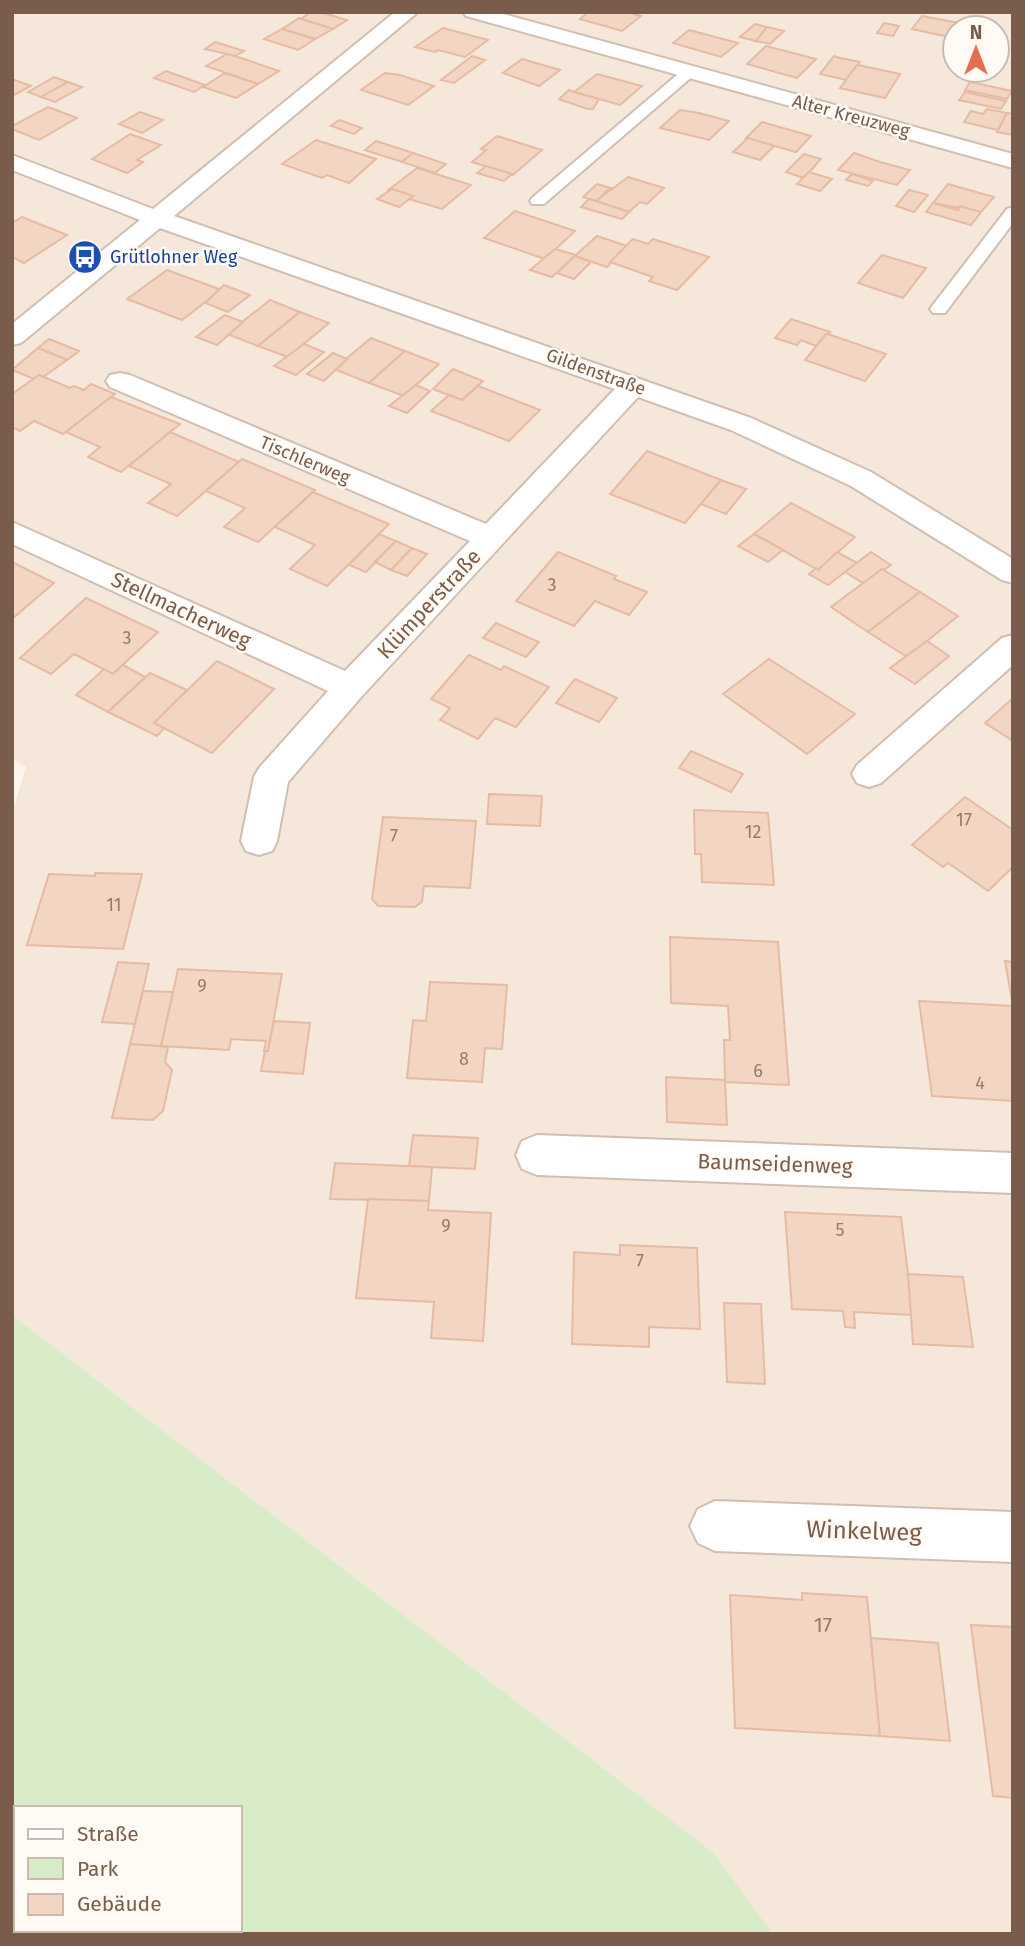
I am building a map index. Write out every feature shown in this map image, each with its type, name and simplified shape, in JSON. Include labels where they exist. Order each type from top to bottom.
[{"type":"street","points":[[12,337],[408,12]]},
{"type":"street","name":"Alter Kreuzweg","points":[[473,12],[1013,160]]},
{"type":"street","name":"Gildenstraße","points":[[12,162],[158,219],[741,424],[861,479],[1013,573]]},
{"type":"street","name":"Tischlerweg","points":[[120,381],[491,538]]},
{"type":"street","name":"Klümperstraße","points":[[259,841],[271,777],[351,687],[634,385]]},
{"type":"street","name":"Stellmacherweg","points":[[12,532],[351,687]]},
{"type":"street","points":[[869,774],[1013,646]]},
{"type":"street","name":"Baumseidenweg","points":[[537,1155],[1013,1173]]},
{"type":"street","name":"Winkelweg","points":[[715,1526],[1013,1537]]},
{"type":"lane","points":[[538,201],[690,72]]},
{"type":"lane","points":[[939,310],[1013,212]]},
{"type":"shaded area","points":[[12,12],[1013,12],[1013,1934],[773,1934],[714,1853],[12,1315],[12,813],[26,767],[12,759]]},
{"type":"green space","points":[[12,1315],[714,1853],[773,1934],[12,1934]]},
{"type":"building","points":[[311,12],[347,20],[333,29],[301,19]]},
{"type":"building","points":[[588,12],[626,12],[641,16],[622,31],[580,19]]},
{"type":"building","points":[[922,16],[941,20],[941,35],[912,29]]},
{"type":"building","points":[[299,18],[333,29],[315,39],[282,29]]},
{"type":"building","points":[[884,23],[899,26],[893,36],[877,33]]},
{"type":"building","points":[[755,24],[767,27],[756,41],[740,37]]},
{"type":"building","points":[[767,27],[784,31],[770,44],[756,41]]},
{"type":"building","points":[[443,28],[488,40],[465,57],[415,47]]},
{"type":"building","points":[[282,29],[315,39],[298,50],[264,39]]},
{"type":"building","points":[[689,30],[738,43],[721,57],[673,43]]},
{"type":"building","points":[[215,42],[244,51],[235,56],[205,49]]},
{"type":"building","points":[[766,46],[816,59],[797,78],[747,64]]},
{"type":"building","points":[[227,54],[279,71],[258,84],[206,66]]},
{"type":"building","points":[[472,56],[485,60],[454,83],[441,80]]},
{"type":"building","points":[[834,56],[860,62],[846,80],[820,74]]},
{"type":"building","points":[[522,59],[560,70],[539,86],[503,73]]},
{"type":"building","points":[[857,65],[900,74],[885,98],[840,88]]},
{"type":"building","points":[[166,71],[205,85],[194,92],[154,78]]},
{"type":"building","points":[[225,73],[258,84],[236,98],[203,87]]},
{"type":"building","points":[[385,73],[434,86],[408,105],[361,90]]},
{"type":"building","points":[[597,74],[642,86],[620,105],[574,92]]},
{"type":"building","points":[[54,77],[68,82],[41,97],[28,92]]},
{"type":"building","points":[[12,79],[31,86],[12,96]]},
{"type":"building","points":[[68,82],[82,87],[55,102],[41,97]]},
{"type":"building","points":[[969,84],[979,84],[1012,91],[1007,99],[965,90]]},
{"type":"building","points":[[569,90],[599,99],[593,109],[587,109],[559,99]]},
{"type":"building","points":[[965,92],[1006,101],[1001,109],[959,100]]},
{"type":"building","points":[[48,107],[77,118],[39,140],[12,129],[12,126]]},
{"type":"building","points":[[987,109],[1007,113],[998,130],[964,122],[971,111],[983,114]]},
{"type":"building","points":[[680,110],[729,121],[709,140],[660,128]]},
{"type":"building","points":[[140,112],[163,120],[142,133],[119,124]]},
{"type":"building","points":[[1007,113],[1013,114],[1013,135],[997,132]]},
{"type":"building","points":[[339,120],[362,128],[354,134],[331,126]]},
{"type":"building","points":[[762,122],[811,136],[796,152],[746,138]]},
{"type":"building","points":[[130,134],[161,145],[137,160],[143,162],[127,173],[92,159]]},
{"type":"building","points":[[497,136],[542,150],[513,175],[472,162],[486,150],[481,149]]},
{"type":"building","points":[[748,138],[774,146],[760,160],[733,152]]},
{"type":"building","points":[[316,140],[376,159],[349,183],[327,175],[322,178],[282,164]]},
{"type":"building","points":[[376,141],[413,153],[402,162],[365,150]]},
{"type":"building","points":[[413,153],[446,164],[435,173],[402,162]]},
{"type":"building","points":[[854,153],[910,170],[897,185],[838,170]]},
{"type":"building","points":[[804,154],[821,159],[804,178],[786,172]]},
{"type":"building","points":[[486,166],[512,174],[504,181],[477,173]]},
{"type":"building","points":[[417,168],[471,185],[442,209],[409,199],[413,196],[392,189],[387,191]]},
{"type":"building","points":[[809,172],[832,179],[820,191],[797,184]]},
{"type":"building","points":[[852,174],[873,181],[868,186],[846,180]]},
{"type":"building","points":[[628,177],[664,188],[647,204],[640,202],[629,212],[596,201]]},
{"type":"building","points":[[597,184],[614,189],[608,190],[596,201],[583,197]]},
{"type":"building","points":[[948,184],[994,197],[981,212],[933,203]]},
{"type":"building","points":[[392,189],[413,196],[399,207],[377,199]]},
{"type":"building","points":[[909,190],[928,195],[914,212],[896,206]]},
{"type":"building","points":[[589,199],[629,212],[622,219],[581,207]]},
{"type":"building","points":[[933,203],[958,210],[960,206],[981,212],[971,225],[926,212]]},
{"type":"building","points":[[515,211],[575,231],[545,259],[484,238]]},
{"type":"building","points":[[22,217],[67,235],[24,263],[12,257],[12,223]]},
{"type":"building","points":[[597,236],[627,246],[607,267],[575,256]]},
{"type":"building","points":[[633,239],[648,244],[653,239],[709,257],[677,290],[649,281],[653,277],[610,262]]},
{"type":"building","points":[[555,249],[576,255],[552,277],[530,270]]},
{"type":"building","points":[[882,255],[926,268],[903,298],[858,283]]},
{"type":"building","points":[[575,256],[591,262],[574,279],[557,273]]},
{"type":"building","points":[[167,270],[221,290],[182,320],[127,299]]},
{"type":"building","points":[[224,285],[250,295],[228,312],[205,303]]},
{"type":"building","points":[[270,300],[300,312],[258,346],[227,334]]},
{"type":"building","points":[[300,312],[329,323],[288,357],[258,346]]},
{"type":"building","points":[[225,315],[243,322],[217,345],[196,337]]},
{"type":"building","points":[[791,319],[830,332],[816,346],[801,340],[797,345],[775,338]]},
{"type":"building","points":[[826,334],[886,354],[865,381],[805,360]]},
{"type":"building","points":[[371,338],[405,351],[369,383],[334,369]]},
{"type":"building","points":[[49,339],[79,351],[67,360],[38,348]]},
{"type":"building","points":[[304,344],[324,352],[296,375],[274,366]]},
{"type":"building","points":[[38,348],[67,360],[43,377],[39,375],[34,379],[12,370]]},
{"type":"building","points":[[405,351],[439,364],[404,396],[369,383]]},
{"type":"building","points":[[333,353],[347,359],[324,381],[307,374]]},
{"type":"building","points":[[453,369],[483,381],[462,400],[433,389]]},
{"type":"building","points":[[39,375],[70,388],[74,386],[84,390],[91,384],[115,394],[63,434],[34,421],[20,431],[12,427],[12,394]]},
{"type":"building","points":[[416,385],[430,391],[407,413],[389,406]]},
{"type":"building","points":[[478,386],[540,410],[509,441],[431,411],[449,395],[462,400]]},
{"type":"building","points":[[111,397],[180,424],[121,472],[88,457],[100,447],[66,432]]},
{"type":"building","points":[[170,432],[239,462],[177,516],[148,503],[171,484],[129,466]]},
{"type":"building","points":[[647,451],[721,480],[685,523],[610,494]]},
{"type":"building","points":[[242,459],[315,490],[258,542],[224,527],[245,508],[206,491]]},
{"type":"building","points":[[721,480],[746,489],[726,514],[701,504]]},
{"type":"building","points":[[313,492],[389,524],[327,586],[290,569],[315,545],[275,527]]},
{"type":"building","points":[[791,503],[855,537],[818,570],[754,534]]},
{"type":"building","points":[[379,534],[396,541],[366,572],[349,565]]},
{"type":"building","points":[[754,534],[783,550],[768,562],[738,546]]},
{"type":"building","points":[[396,541],[412,548],[391,570],[375,562]]},
{"type":"building","points":[[412,548],[427,554],[407,576],[391,570]]},
{"type":"building","points":[[558,552],[647,592],[629,615],[595,601],[574,626],[516,601]]},
{"type":"building","points":[[837,552],[857,563],[828,585],[809,574],[816,568],[818,570]]},
{"type":"building","points":[[871,552],[891,565],[863,583],[845,572]]},
{"type":"building","points":[[12,562],[54,583],[12,619]]},
{"type":"building","points":[[882,569],[920,592],[868,632],[831,607]]},
{"type":"building","points":[[920,592],[958,616],[907,657],[868,632]]},
{"type":"building","points":[[86,598],[158,632],[113,674],[74,654],[51,674],[20,658]]},
{"type":"building","points":[[496,623],[539,642],[526,657],[483,638]]},
{"type":"building","points":[[927,641],[949,656],[915,684],[890,668]]},
{"type":"building","points":[[469,655],[501,670],[504,666],[549,687],[516,727],[495,718],[478,739],[440,720],[450,708],[431,699]]},
{"type":"building","points":[[769,659],[855,714],[807,754],[723,694]]},
{"type":"building","points":[[217,661],[274,689],[212,753],[154,723]]},
{"type":"building","points":[[123,665],[145,677],[108,712],[76,695],[104,669],[113,674]]},
{"type":"building","points":[[150,673],[187,690],[154,723],[164,728],[157,736],[108,712]]},
{"type":"building","points":[[575,679],[617,698],[599,722],[556,703]]},
{"type":"building","points":[[1013,698],[1013,741],[985,723]]},
{"type":"building","points":[[691,751],[743,774],[731,792],[679,768]]},
{"type":"building","points":[[489,794],[542,796],[540,826],[487,824]]},
{"type":"building","points":[[965,797],[1013,830],[1013,867],[988,891],[948,863],[943,867],[912,845]]},
{"type":"building","points":[[694,810],[768,813],[774,885],[702,882],[701,854],[695,854]]},
{"type":"building","points":[[383,817],[476,821],[470,888],[424,886],[422,902],[415,907],[378,906],[372,899]]},
{"type":"building","points":[[95,873],[142,874],[123,949],[27,945],[49,874],[95,876]]},
{"type":"building","points":[[670,937],[778,942],[789,1085],[725,1082],[724,1040],[730,1040],[728,1006],[671,1003]]},
{"type":"building","points":[[1005,961],[1013,962],[1013,1006]]},
{"type":"building","points":[[118,962],[149,964],[135,1024],[102,1022]]},
{"type":"building","points":[[178,969],[282,974],[268,1051],[264,1051],[266,1041],[231,1039],[229,1050],[161,1046]]},
{"type":"building","points":[[430,982],[507,985],[502,1049],[485,1048],[482,1082],[407,1078],[413,1020],[426,1021]]},
{"type":"building","points":[[143,991],[173,992],[161,1046],[130,1044]]},
{"type":"building","points":[[919,1001],[1013,1006],[1013,1101],[932,1096]]},
{"type":"building","points":[[274,1021],[310,1023],[303,1074],[261,1071]]},
{"type":"building","points":[[130,1044],[168,1047],[165,1062],[172,1070],[163,1111],[153,1120],[112,1118]]},
{"type":"building","points":[[666,1077],[725,1080],[727,1125],[667,1122]]},
{"type":"building","points":[[413,1135],[478,1138],[475,1169],[409,1166]]},
{"type":"building","points":[[335,1163],[432,1167],[429,1201],[330,1199]]},
{"type":"building","points":[[368,1199],[429,1201],[428,1210],[491,1213],[483,1341],[431,1338],[434,1302],[356,1298]]},
{"type":"building","points":[[785,1212],[901,1217],[913,1315],[854,1312],[855,1328],[845,1327],[843,1311],[792,1309]]},
{"type":"building","points":[[620,1245],[697,1248],[700,1329],[649,1327],[649,1347],[572,1344],[574,1252],[620,1255]]},
{"type":"building","points":[[908,1274],[963,1277],[973,1347],[913,1344]]},
{"type":"building","points":[[724,1303],[761,1304],[765,1384],[727,1382]]},
{"type":"building","points":[[802,1593],[867,1597],[880,1736],[735,1728],[730,1595],[802,1600]]},
{"type":"building","points":[[971,1625],[1013,1627],[1013,1798],[993,1796]]},
{"type":"building","points":[[871,1638],[938,1643],[950,1741],[880,1736]]},
{"type":"place","name":"Grütlohner Weg","points":[[85,257]]}]
